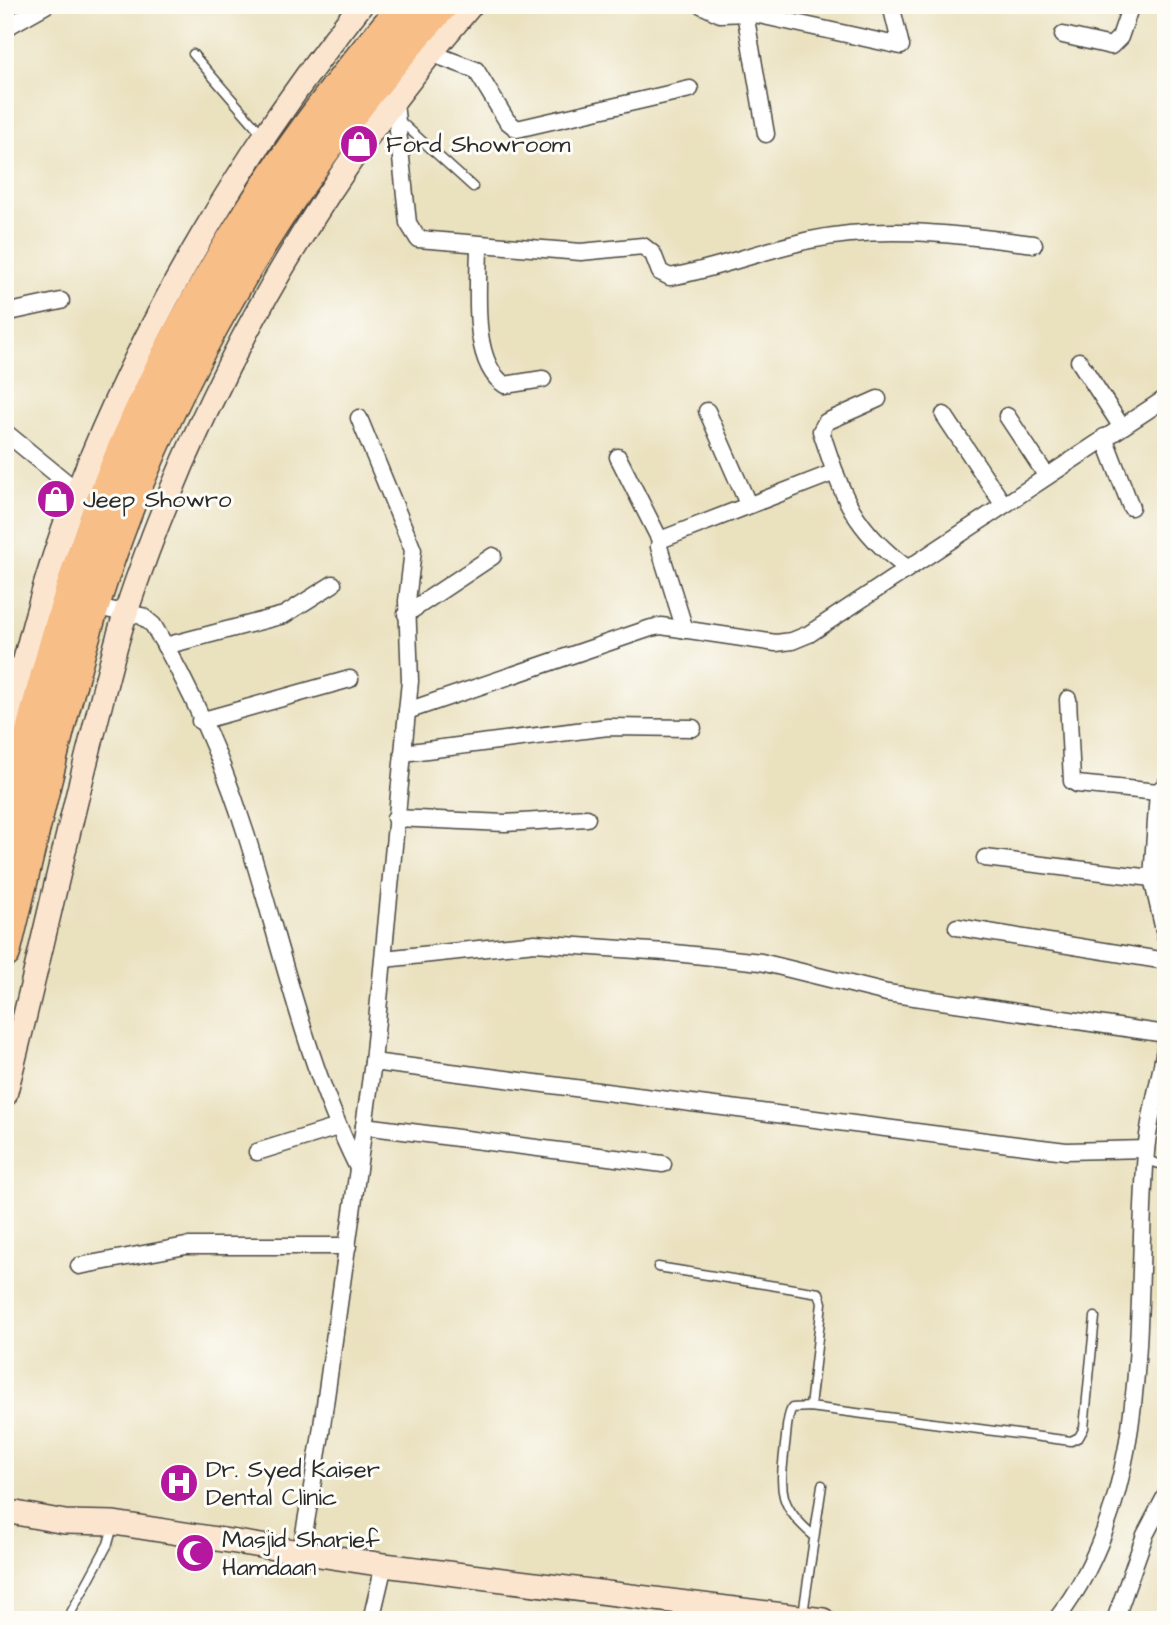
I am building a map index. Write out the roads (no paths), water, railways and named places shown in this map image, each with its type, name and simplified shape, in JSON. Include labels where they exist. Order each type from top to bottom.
[{"type":"highway","points":[[5,953],[31,791],[69,595],[98,512],[157,378],[223,257],[283,162],[349,71],[405,5]]},
{"type":"highway","points":[[5,838],[31,791],[125,518],[147,465],[248,264],[351,116],[443,5]]},
{"type":"street","points":[[5,28],[46,5]]},
{"type":"street","points":[[5,741],[15,663],[77,491],[146,340],[263,135],[360,5]]},
{"type":"street","points":[[5,1095],[76,799],[126,612],[193,435],[235,348],[317,210],[396,110],[433,54],[471,5]]},
{"type":"street","points":[[701,5],[720,13],[745,13],[901,46],[891,5]]},
{"type":"street","points":[[1063,35],[1111,46],[1120,37],[1131,5]]},
{"type":"street","points":[[745,13],[766,134]]},
{"type":"street","points":[[433,54],[476,70],[507,121],[517,129],[690,89]]},
{"type":"street","points":[[396,110],[408,223],[418,239],[582,252],[643,246],[649,248],[664,276],[811,240],[878,231],[1034,244]]},
{"type":"street","points":[[479,245],[480,338],[492,372],[505,385],[543,379]]},
{"type":"street","points":[[5,313],[61,301]]},
{"type":"street","points":[[1079,361],[1121,426]]},
{"type":"street","points":[[407,711],[640,631],[662,626],[776,643],[792,641],[809,634],[1166,398]]},
{"type":"street","points":[[878,399],[822,427],[848,506],[866,533],[907,568]]},
{"type":"street","points":[[708,411],[748,505]]},
{"type":"street","points":[[944,415],[1003,504]]},
{"type":"street","points":[[1007,416],[1046,475]]},
{"type":"street","points":[[301,1551],[373,1062],[411,661],[406,614],[413,550],[359,418]]},
{"type":"street","points":[[5,432],[77,491]]},
{"type":"street","points":[[1104,437],[1131,507]]},
{"type":"street","points":[[618,457],[660,540],[659,547],[685,630]]},
{"type":"street","points":[[660,540],[835,472]]},
{"type":"street","points":[[406,614],[493,556]]},
{"type":"street","points":[[165,646],[284,615],[333,584]]},
{"type":"street","points":[[95,607],[142,616],[153,625],[201,721],[234,797],[308,1044],[338,1127],[357,1166]]},
{"type":"street","points":[[201,721],[350,680]]},
{"type":"street","points":[[1068,699],[1069,772],[1072,781],[1077,784],[1162,788],[1152,878],[1166,939]]},
{"type":"street","points":[[403,753],[608,727],[693,728]]},
{"type":"street","points":[[395,818],[505,823],[587,818]]},
{"type":"street","points":[[985,858],[1152,878]]},
{"type":"street","points":[[957,927],[1166,961]]},
{"type":"street","points":[[384,960],[499,945],[536,943],[653,951],[761,962],[887,993],[1166,1034]]},
{"type":"street","points":[[1056,1620],[1070,1601],[1100,1546],[1120,1483],[1135,1360],[1146,1154],[1166,1042]]},
{"type":"street","points":[[373,1062],[1029,1147],[1146,1154]]},
{"type":"street","points":[[364,1126],[663,1164]]},
{"type":"street","points":[[257,1152],[338,1127]]},
{"type":"street","points":[[79,1266],[186,1246],[348,1246]]},
{"type":"street","points":[[1115,1620],[1145,1535],[1166,1495]]},
{"type":"street","points":[[8,1510],[82,1513],[104,1522],[384,1566],[815,1619]]},
{"type":"street","points":[[371,1620],[384,1566]]},
{"type":"lane","points":[[193,54],[263,135]]},
{"type":"lane","points":[[396,110],[473,187]]},
{"type":"lane","points":[[1146,1154],[1166,1166]]},
{"type":"lane","points":[[658,1267],[819,1293],[822,1303],[810,1407]]},
{"type":"lane","points":[[814,1536],[787,1508],[781,1483],[789,1413],[792,1408],[810,1407],[1070,1441],[1079,1437],[1084,1428],[1095,1317]]},
{"type":"lane","points":[[815,1619],[814,1536],[822,1485]]},
{"type":"lane","points":[[67,1620],[108,1544],[104,1522]]},
{"type":"place","name":"Ford Showroom","points":[[359,144]]},
{"type":"place","name":"Jeep Showro","points":[[56,499]]},
{"type":"place","name":"Dr. Syed Kaiser Dental Clinic","points":[[179,1483]]},
{"type":"place","name":"Masjid Sharief Hamdaan","points":[[195,1553]]}]
